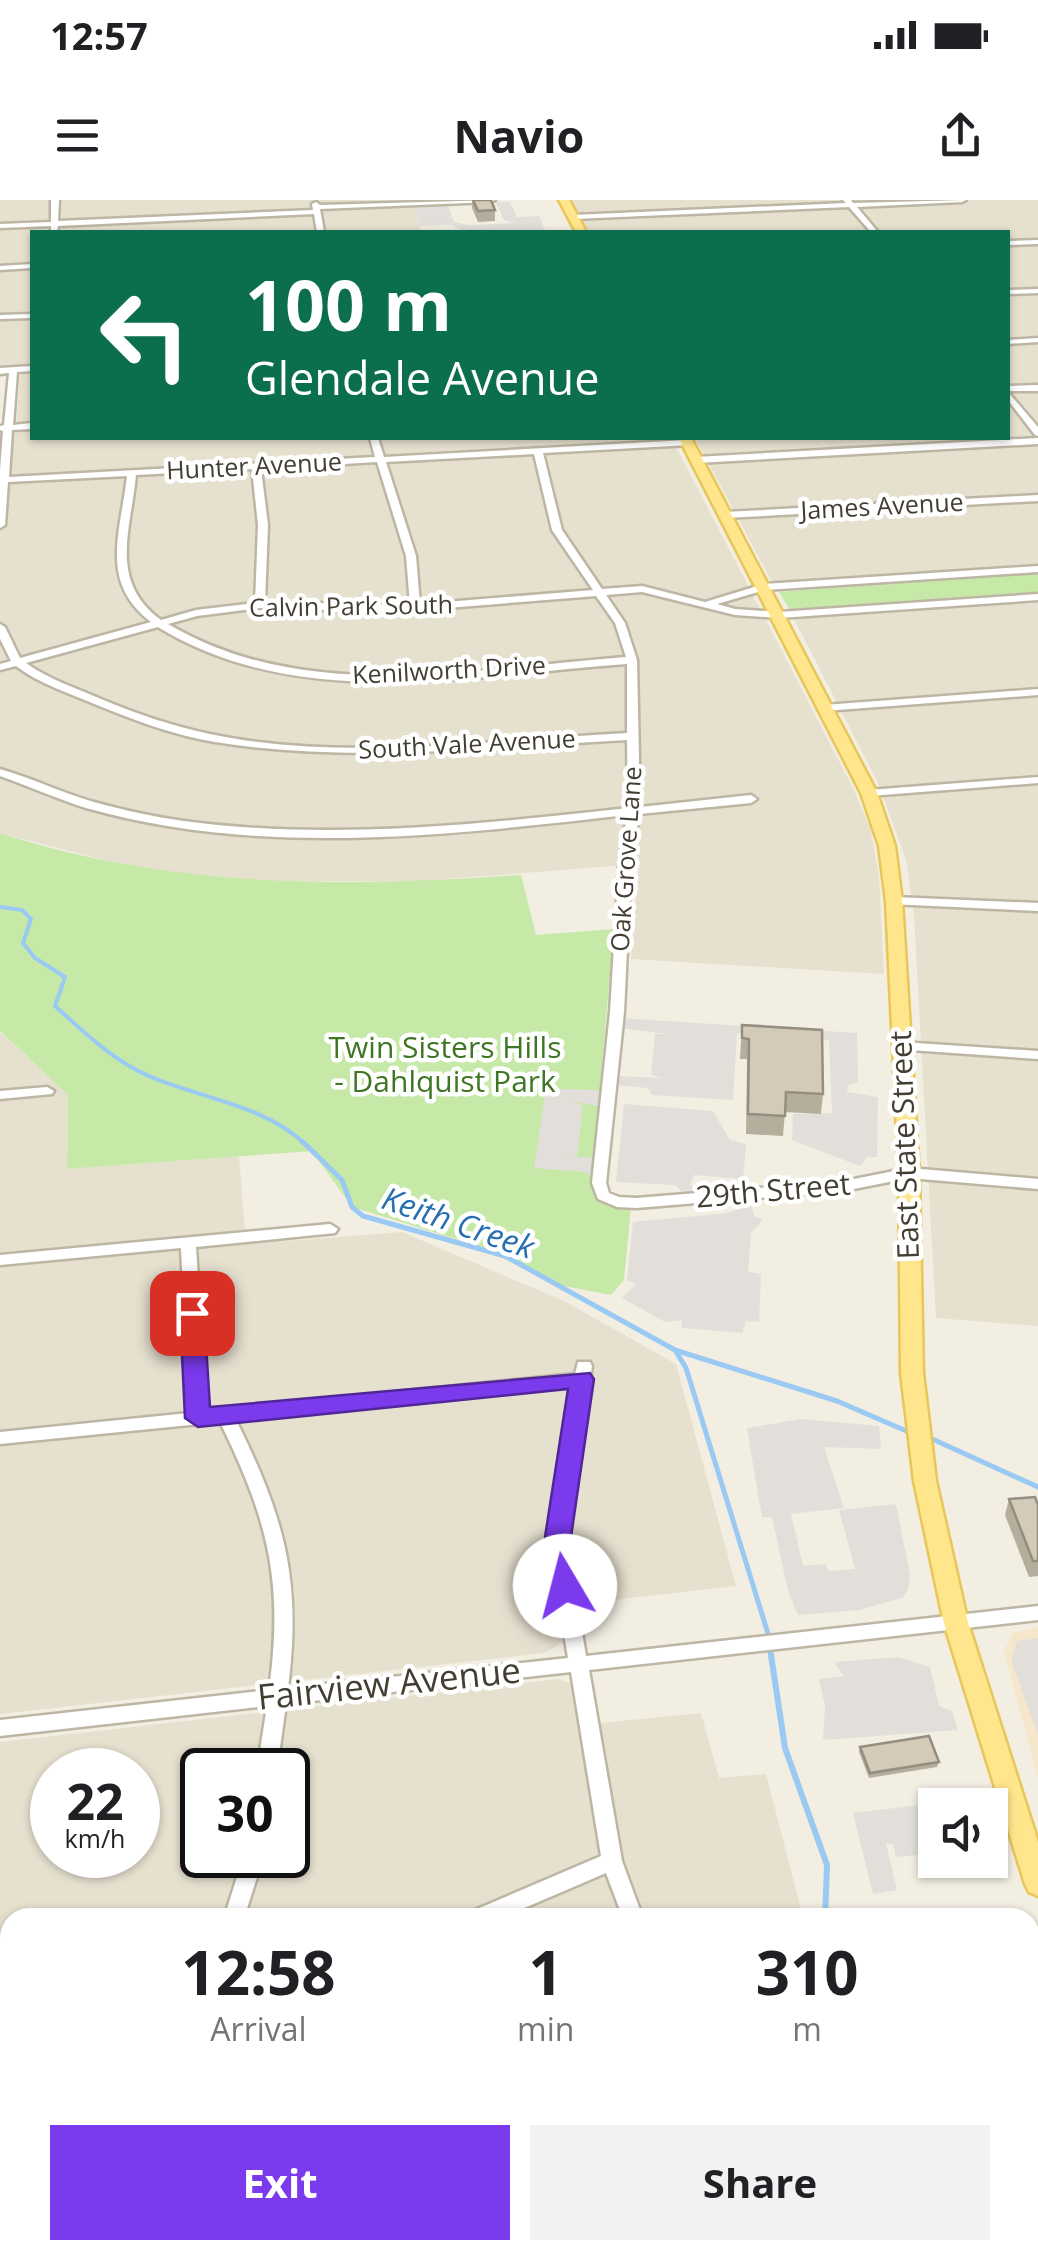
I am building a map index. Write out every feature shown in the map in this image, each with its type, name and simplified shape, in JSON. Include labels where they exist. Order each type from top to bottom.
[{"type":"main road","points":[[564,200],[580,230]]},
{"type":"main road","name":"East State Street","points":[[686,440],[869,793],[887,846],[894,901],[910,1173],[912,1373],[924,1481],[956,1623],[1038,1884]]},
{"type":"street","points":[[55,200],[55,228]]},
{"type":"street","points":[[173,200],[174,218]]},
{"type":"street","points":[[0,226],[55,228],[317,206],[491,200]]},
{"type":"street","points":[[573,218],[849,202],[962,200]]},
{"type":"street","points":[[849,202],[872,230]]},
{"type":"street","points":[[1010,243],[1038,242]]},
{"type":"street","points":[[0,268],[30,266]]},
{"type":"street","points":[[1010,292],[1038,291]]},
{"type":"street","points":[[0,317],[30,316]]},
{"type":"street","points":[[1010,342],[1038,340]]},
{"type":"street","points":[[0,371],[30,369]]},
{"type":"street","points":[[0,526],[4,428],[13,370]]},
{"type":"street","points":[[1010,392],[1038,388]]},
{"type":"street","points":[[1010,395],[1038,433]]},
{"type":"street","points":[[4,428],[30,426]]},
{"type":"street","points":[[374,440],[411,556],[416,608]]},
{"type":"street","name":"Hunter Avenue","points":[[3,480],[686,440]]},
{"type":"street","points":[[696,460],[1038,441]]},
{"type":"street","name":"Oak Grove Lane","points":[[538,451],[557,530],[620,623],[632,660],[634,809],[625,866],[617,1012],[599,1182],[604,1196],[617,1202],[636,1202]]},
{"type":"street","points":[[256,466],[262,526],[260,604]]},
{"type":"street","points":[[132,473],[122,558],[125,584],[134,601],[156,623]]},
{"type":"street","name":"James Avenue","points":[[726,515],[1038,498]]},
{"type":"street","name":"Calvin Park South","points":[[0,667],[156,623],[260,604],[416,608],[642,589],[708,604],[764,587],[1038,569]]},
{"type":"street","points":[[708,604],[779,615],[1038,598]]},
{"type":"street","name":"Kenilworth Drive","points":[[156,623],[208,652],[326,676],[414,677],[632,660]]},
{"type":"street","points":[[0,627],[18,662]]},
{"type":"street","name":"South Vale Avenue","points":[[18,662],[113,710],[194,735],[291,750],[418,752],[632,736]]},
{"type":"street","points":[[824,708],[1038,692]]},
{"type":"street","points":[[0,772],[64,796],[125,812],[271,833],[432,834],[752,799]]},
{"type":"street","points":[[869,793],[1038,780]]},
{"type":"street","points":[[894,901],[1038,908]]},
{"type":"street","points":[[902,1046],[1038,1054]]},
{"type":"street","points":[[0,1095],[47,1091]]},
{"type":"street","name":"29th Street","points":[[636,1202],[844,1186],[910,1173],[1038,1184]]},
{"type":"street","points":[[0,1260],[330,1229]]},
{"type":"street","points":[[188,1243],[198,1418]]},
{"type":"street","points":[[0,1438],[583,1372],[558,1537],[612,1861],[629,1908]]},
{"type":"street","points":[[225,1415],[260,1481],[280,1547],[286,1608],[271,1748]]},
{"type":"street","name":"Fairview Avenue","points":[[0,1728],[1038,1613]]},
{"type":"street","points":[[501,1908],[612,1861]]},
{"type":"street","points":[[237,1908],[247,1878]]},
{"type":"shaded area","points":[[0,200],[412,200],[420,230],[30,230],[30,265],[0,266]]},
{"type":"shaded area","points":[[571,200],[1038,200],[1038,337],[1010,339],[1010,230],[587,230]]},
{"type":"shaded area","points":[[495,201],[510,202],[517,217],[539,216],[545,230],[420,226],[413,205],[447,203],[454,222],[469,225],[514,223],[504,220]]},
{"type":"shaded area","points":[[30,268],[30,366],[0,368],[0,270]]},
{"type":"shaded area","points":[[1038,341],[1038,567],[777,583],[771,580],[696,440],[1010,440],[1010,343]]},
{"type":"shaded area","points":[[30,372],[30,440],[641,440],[0,477],[0,430],[16,429],[20,375]]},
{"type":"shaded area","points":[[675,445],[870,828],[879,876],[884,974],[631,959],[639,864],[422,881],[277,881],[146,871],[0,833],[0,482]]},
{"type":"shaded area","points":[[1038,600],[1038,1326],[936,1318],[914,915],[906,859],[877,781],[794,619]]},
{"type":"shaded area","points":[[619,1018],[857,1033],[858,1082],[848,1086],[847,1092],[878,1097],[877,1157],[867,1157],[860,1166],[792,1140],[793,1114],[832,1113],[829,1040],[737,1033],[733,1100],[652,1095],[648,1088],[614,1085],[615,1076],[663,1078],[651,1075],[655,1034],[668,1034],[618,1028]]},
{"type":"shaded area","points":[[0,1032],[68,1095],[67,1169],[239,1156],[246,1244],[402,1232],[564,1301],[676,1364],[736,1586],[560,1606],[566,1640],[545,1653],[0,1714]]},
{"type":"shaded area","points":[[546,1089],[601,1090],[599,1106],[573,1102],[583,1106],[577,1156],[564,1157],[594,1157],[592,1177],[585,1172],[534,1168]]},
{"type":"shaded area","points":[[624,1104],[713,1111],[730,1140],[746,1144],[743,1179],[694,1175],[690,1185],[700,1190],[681,1191],[675,1185],[616,1182]]},
{"type":"shaded area","points":[[751,1205],[754,1216],[763,1220],[751,1233],[748,1272],[761,1274],[759,1322],[746,1321],[742,1333],[682,1328],[682,1320],[665,1322],[622,1298],[636,1284],[627,1280],[633,1222],[728,1213]]},
{"type":"shaded area","points":[[801,1419],[879,1426],[881,1449],[824,1447],[844,1508],[791,1514],[803,1566],[825,1564],[829,1571],[855,1569],[839,1510],[896,1504],[910,1575],[908,1590],[902,1598],[859,1610],[798,1615],[788,1591],[772,1517],[762,1517],[747,1428]]},
{"type":"shaded area","points":[[1038,1627],[1038,1778],[1004,1651],[1013,1633]]},
{"type":"shaded area","points":[[1038,1638],[1038,1735],[1011,1660],[1017,1641]]},
{"type":"shaded area","points":[[899,1657],[930,1667],[939,1706],[952,1711],[958,1730],[823,1740],[825,1706],[819,1679],[844,1676],[834,1662]]},
{"type":"shaded area","points":[[558,1679],[574,1685],[581,1725],[701,1713],[719,1778],[766,1774],[801,1908],[0,1908],[0,1742]]},
{"type":"shaded area","points":[[918,1805],[918,1855],[896,1857],[893,1844],[886,1843],[897,1890],[873,1894],[853,1813]]},
{"type":"green space","points":[[1038,572],[1038,595],[802,611],[789,609],[779,592]]},
{"type":"green space","name":"Twin Sisters Hills - Dahlquist Park","points":[[0,833],[129,865],[258,880],[389,881],[521,875],[536,935],[614,929],[591,1186],[597,1201],[631,1208],[624,1280],[611,1295],[554,1284],[479,1246],[352,1207],[312,1151],[67,1169],[68,1095],[0,1031]]},
{"type":"building","points":[[473,200],[491,200],[495,210],[478,211]]},
{"type":"building","points":[[742,1025],[822,1030],[823,1094],[786,1092],[785,1116],[748,1114],[749,1039],[742,1038]]},
{"type":"building","points":[[1035,1497],[1038,1561],[1033,1561],[1009,1499]]},
{"type":"building","points":[[929,1736],[939,1762],[870,1773],[860,1747]]},
{"type":"waterway","name":"Keith Creek","points":[[0,907],[22,910],[31,919],[23,943],[35,958],[65,977],[55,1006],[99,1045],[149,1076],[272,1120],[306,1145]]},
{"type":"waterway","name":"Keith Creek","points":[[303,1142],[342,1180],[352,1207],[363,1216],[505,1256],[675,1350]]},
{"type":"waterway","name":"Keith Creek","points":[[675,1350],[837,1401],[911,1433]]},
{"type":"waterway","points":[[675,1350],[686,1368],[769,1637]]},
{"type":"waterway","name":"Keith Creek","points":[[930,1438],[1038,1487]]},
{"type":"waterway","points":[[768,1635],[785,1748],[827,1865],[825,1908]]},
{"type":"route","points":[[192,1313],[198,1418],[582,1379],[558,1537],[565,1586]]}]
